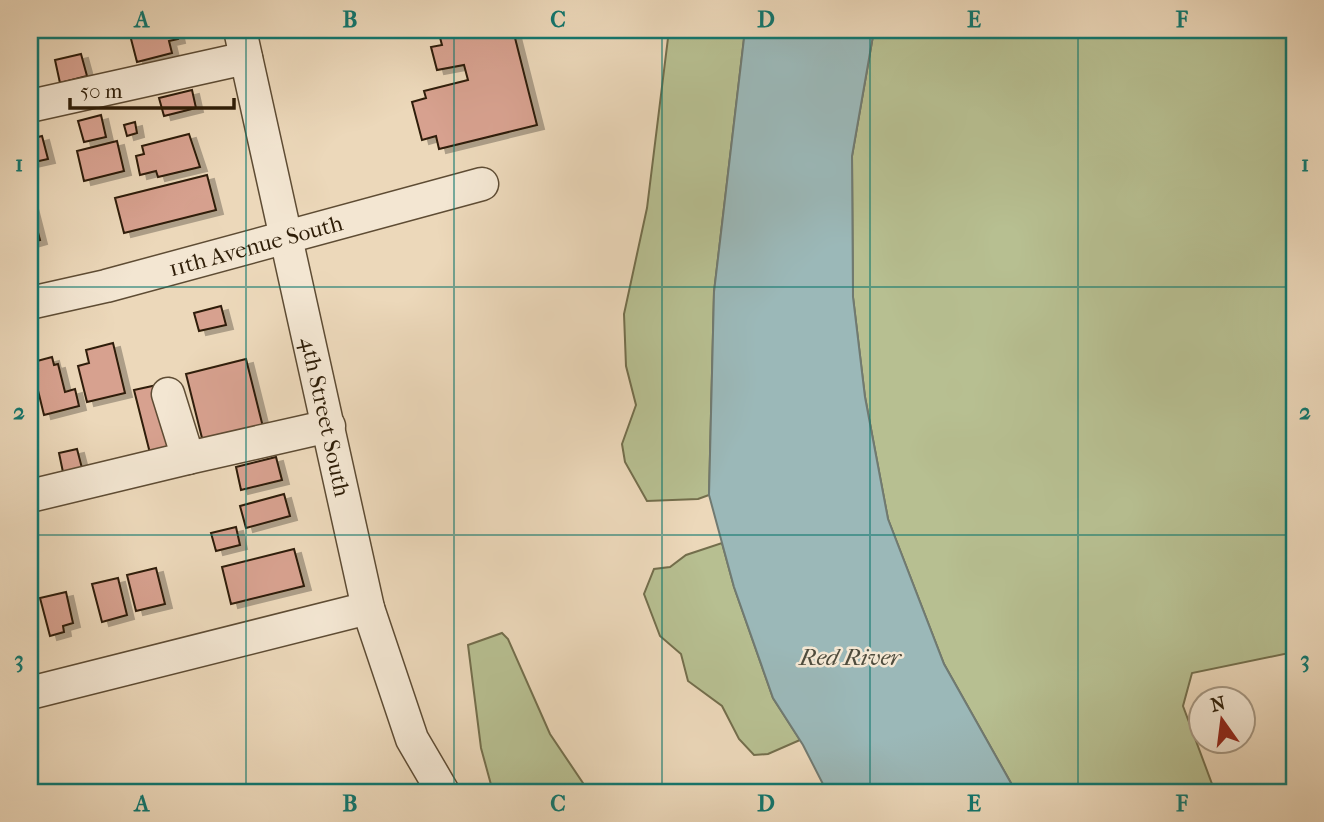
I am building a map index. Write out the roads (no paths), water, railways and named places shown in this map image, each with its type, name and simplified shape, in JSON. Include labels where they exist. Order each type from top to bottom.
[{"type":"street","points":[[30,106],[243,44]]},
{"type":"street","name":"4th Street South","points":[[243,44],[368,608],[412,739],[443,792]]},
{"type":"street","name":"11th Avenue South","points":[[30,303],[482,184]]},
{"type":"street","points":[[168,394],[188,458]]},
{"type":"street","points":[[30,496],[329,426]]},
{"type":"street","points":[[30,693],[368,608]]},
{"type":"water","name":"Red River","points":[[745,30],[874,30],[852,156],[853,297],[865,397],[888,519],[944,664],[1016,792],[827,792],[803,745],[773,698],[734,587],[709,495],[714,292]]}]
